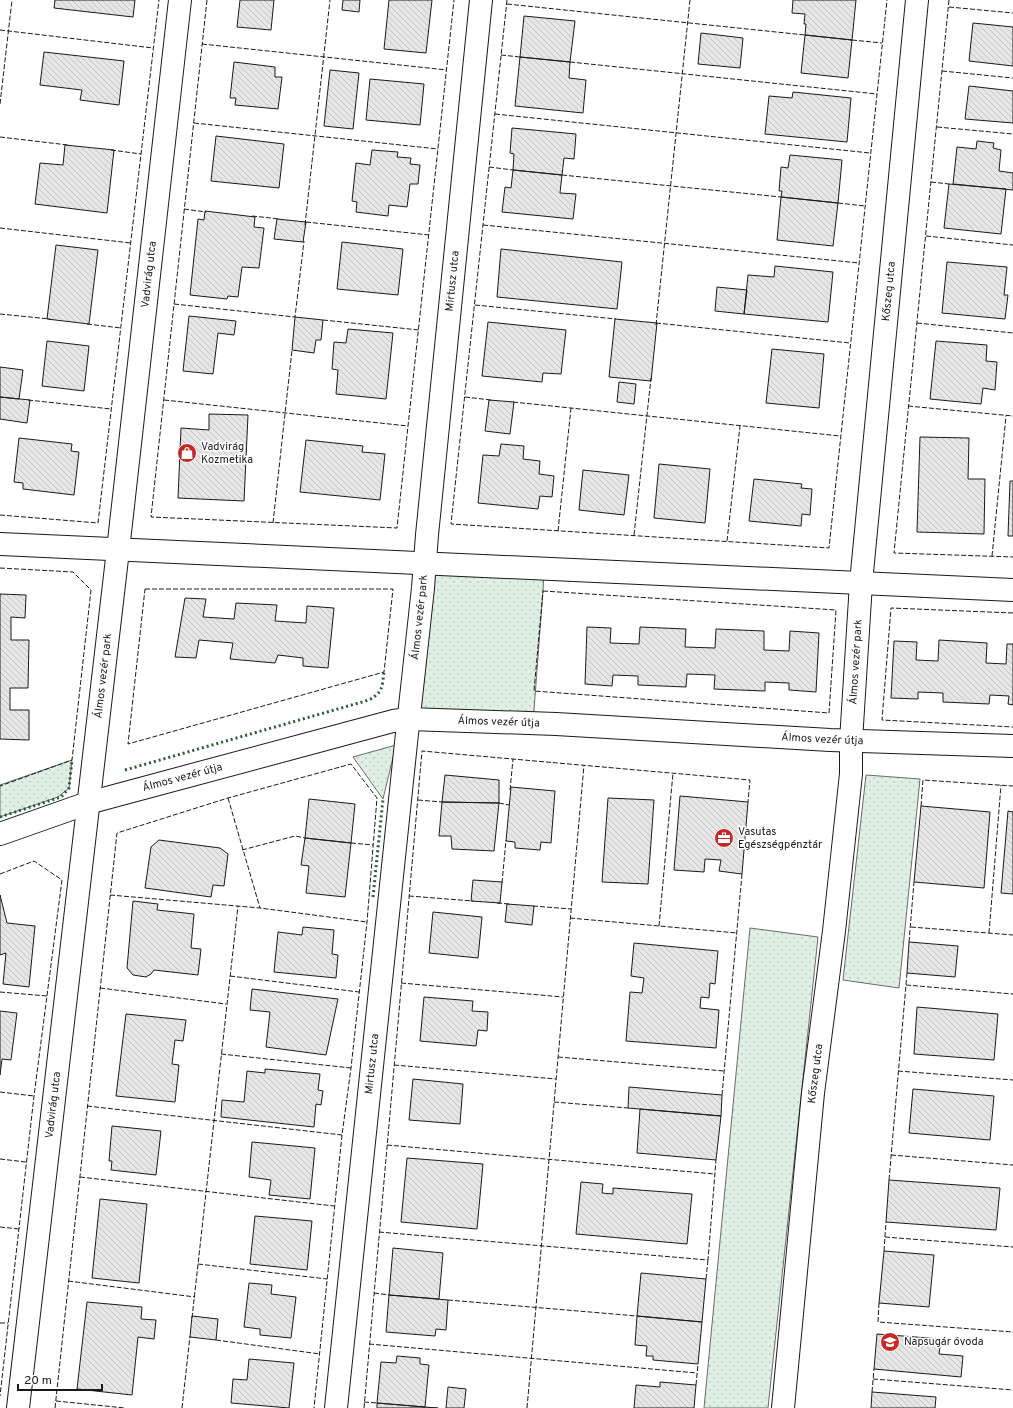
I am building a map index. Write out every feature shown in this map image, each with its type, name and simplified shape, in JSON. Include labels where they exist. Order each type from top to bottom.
[{"type":"street","name":"Vadvirág utca","points":[[118,550],[180,0]]},
{"type":"street","name":"Mirtusz utca","points":[[424,563],[481,0]]},
{"type":"street","name":"Kőszeg utca","points":[[861,583],[916,0]]},
{"type":"street","points":[[0,544],[1013,590]]},
{"type":"street","name":"Álmos vezér park","points":[[88,803],[118,550]]},
{"type":"street","name":"Álmos vezér park","points":[[409,719],[423,588],[424,563]]},
{"type":"street","name":"Álmos vezér park","points":[[851,741],[861,583]]},
{"type":"street","name":"Mirtusz utca","points":[[336,1408],[409,719]]},
{"type":"street","name":"Álmos vezér útja","points":[[0,834],[88,803],[393,721],[409,719],[556,724],[851,741],[1013,746]]},
{"type":"street","name":"Kőszeg utca","points":[[783,1408],[813,1093],[834,931],[851,774],[851,741]]},
{"type":"street","name":"Vadvirág utca","points":[[18,1408],[88,803]]},
{"type":"green space","points":[[424,563],[544,569],[533,723],[409,719]]},
{"type":"green space","points":[[396,745],[383,799],[353,757]]},
{"type":"green space","points":[[72,760],[69,788],[58,797],[0,817],[0,785]]},
{"type":"green space","points":[[866,775],[920,779],[899,988],[843,980]]},
{"type":"green space","points":[[750,928],[818,937],[768,1408],[704,1408]]},
{"type":"building","points":[[55,0],[135,0],[133,17],[54,8]]},
{"type":"building","points":[[240,0],[274,0],[271,30],[237,27]]},
{"type":"building","points":[[343,0],[360,0],[359,12],[342,10]]},
{"type":"building","points":[[389,0],[432,0],[426,53],[384,49]]},
{"type":"building","points":[[793,0],[856,0],[852,40],[805,35],[805,14],[792,13]]},
{"type":"building","points":[[524,16],[575,21],[570,62],[520,57]]},
{"type":"building","points":[[973,23],[1013,27],[1013,66],[969,61]]},
{"type":"building","points":[[701,33],[743,38],[740,68],[698,64]]},
{"type":"building","points":[[805,35],[852,40],[848,78],[801,73]]},
{"type":"building","points":[[44,52],[124,61],[119,105],[80,100],[82,90],[40,85]]},
{"type":"building","points":[[520,57],[570,62],[569,78],[586,80],[583,113],[515,106]]},
{"type":"building","points":[[234,62],[275,67],[275,77],[282,77],[278,109],[235,105],[236,98],[230,98]]},
{"type":"building","points":[[330,70],[359,73],[353,129],[324,126]]},
{"type":"building","points":[[370,79],[424,84],[420,125],[366,120]]},
{"type":"building","points":[[969,86],[1013,91],[1013,123],[965,119]]},
{"type":"building","points":[[793,92],[851,98],[847,142],[765,134],[769,96],[792,98]]},
{"type":"building","points":[[512,128],[576,134],[574,159],[564,158],[562,175],[513,170],[514,154],[510,153]]},
{"type":"building","points":[[216,136],[284,144],[279,188],[211,181]]},
{"type":"building","points":[[977,141],[994,143],[993,148],[1001,150],[999,171],[1013,173],[1013,190],[953,184],[957,147],[976,149]]},
{"type":"building","points":[[65,145],[114,150],[107,213],[35,204],[40,163],[63,165]]},
{"type":"building","points":[[372,150],[398,152],[397,157],[411,158],[410,164],[420,165],[418,184],[410,184],[407,207],[389,205],[388,216],[356,212],[357,202],[352,201],[356,163],[370,165]]},
{"type":"building","points":[[790,155],[842,160],[838,203],[781,197],[782,191],[779,191],[781,167],[788,168]]},
{"type":"building","points":[[513,170],[562,175],[560,193],[576,194],[573,219],[502,212],[505,187],[511,188]]},
{"type":"building","points":[[949,184],[1006,189],[1001,234],[944,228]]},
{"type":"building","points":[[781,197],[838,203],[833,246],[777,240]]},
{"type":"building","points":[[205,211],[255,217],[254,227],[264,228],[259,268],[242,267],[238,297],[228,296],[227,299],[190,295],[198,219],[204,220]]},
{"type":"building","points":[[277,219],[306,222],[303,242],[274,239]]},
{"type":"building","points":[[342,242],[403,249],[398,295],[337,289]]},
{"type":"building","points":[[56,245],[98,250],[89,324],[47,319]]},
{"type":"building","points":[[501,249],[622,262],[617,309],[497,297]]},
{"type":"building","points":[[947,262],[1007,267],[1004,295],[1008,295],[1005,319],[942,313]]},
{"type":"building","points":[[775,266],[833,272],[828,322],[744,314],[748,275],[774,277]]},
{"type":"building","points":[[717,287],[747,290],[744,314],[715,311]]},
{"type":"building","points":[[189,316],[236,321],[234,335],[218,333],[213,374],[183,371]]},
{"type":"building","points":[[295,317],[323,320],[321,340],[316,340],[314,353],[292,350]]},
{"type":"building","points":[[615,319],[657,323],[651,381],[609,377]]},
{"type":"building","points":[[488,322],[566,330],[561,374],[543,373],[542,382],[482,376]]},
{"type":"building","points":[[348,329],[393,333],[386,399],[336,394],[338,370],[332,369],[334,342],[346,343]]},
{"type":"building","points":[[47,341],[89,346],[84,391],[42,386]]},
{"type":"building","points":[[936,341],[987,345],[986,361],[997,362],[995,390],[983,388],[981,404],[930,399]]},
{"type":"building","points":[[772,349],[824,354],[819,408],[766,403]]},
{"type":"building","points":[[0,367],[23,370],[19,399],[0,397]]},
{"type":"building","points":[[619,382],[636,384],[634,404],[617,402]]},
{"type":"building","points":[[0,397],[30,400],[27,423],[0,419]]},
{"type":"building","points":[[489,400],[514,402],[510,434],[485,431]]},
{"type":"building","points":[[209,414],[248,415],[244,501],[178,498],[181,428],[209,430]]},
{"type":"building","points":[[920,437],[969,438],[968,479],[985,479],[984,534],[917,532]]},
{"type":"building","points":[[19,438],[72,444],[71,451],[79,452],[74,495],[23,489],[23,483],[14,482]]},
{"type":"building","points":[[306,440],[363,446],[362,452],[385,454],[380,500],[300,492]]},
{"type":"building","points":[[501,444],[524,446],[523,459],[540,461],[539,474],[554,476],[552,497],[540,496],[538,509],[478,503],[483,455],[499,456]]},
{"type":"building","points":[[659,464],[710,469],[705,523],[654,518]]},
{"type":"building","points":[[583,470],[629,475],[624,515],[579,510]]},
{"type":"building","points":[[754,479],[802,484],[801,488],[812,489],[810,515],[802,514],[801,526],[749,521]]},
{"type":"building","points":[[1010,481],[1013,481],[1013,536],[1008,536]]},
{"type":"building","points":[[0,594],[26,595],[25,618],[11,617],[11,640],[29,640],[28,688],[10,688],[10,710],[29,710],[29,740],[0,739]]},
{"type":"building","points":[[185,598],[206,599],[203,617],[234,619],[236,603],[277,605],[275,621],[306,623],[307,606],[334,608],[328,668],[303,666],[303,658],[278,655],[275,663],[230,659],[233,643],[199,640],[196,658],[175,657]]},
{"type":"building","points":[[587,627],[611,628],[610,643],[639,644],[640,627],[686,629],[685,647],[715,648],[716,629],[764,631],[764,650],[789,651],[790,631],[819,633],[816,692],[789,690],[789,683],[765,682],[765,691],[714,689],[715,675],[687,674],[686,687],[638,685],[638,676],[613,675],[612,686],[585,684]]},
{"type":"building","points":[[939,640],[987,643],[986,663],[1006,664],[1007,644],[1013,644],[1013,705],[1008,704],[1009,696],[990,695],[989,704],[943,702],[943,693],[918,692],[918,699],[891,698],[894,641],[917,642],[916,660],[938,661]]},
{"type":"building","points":[[445,775],[499,780],[499,803],[442,802]]},
{"type":"building","points":[[511,787],[555,791],[551,843],[541,842],[540,850],[515,848],[515,842],[506,841]]},
{"type":"building","points":[[680,796],[748,802],[742,874],[719,871],[721,860],[705,859],[704,872],[674,870]]},
{"type":"building","points":[[608,798],[654,800],[648,884],[602,882]]},
{"type":"building","points":[[309,799],[355,804],[351,843],[305,838]]},
{"type":"building","points":[[442,802],[499,803],[494,851],[452,849],[451,836],[439,836]]},
{"type":"building","points":[[921,806],[990,812],[984,888],[914,882]]},
{"type":"building","points":[[1008,811],[1013,812],[1013,894],[1001,893]]},
{"type":"building","points":[[305,838],[351,843],[345,897],[306,893],[309,866],[301,865]]},
{"type":"building","points":[[159,840],[220,848],[228,854],[224,886],[213,885],[211,897],[145,888],[151,847]]},
{"type":"building","points":[[473,880],[502,882],[500,903],[471,901]]},
{"type":"building","points":[[0,895],[7,923],[35,926],[29,987],[3,984],[6,953],[0,955]]},
{"type":"building","points":[[133,901],[158,904],[157,910],[194,914],[191,948],[201,949],[198,975],[154,970],[146,977],[133,975],[127,968]]},
{"type":"building","points":[[507,904],[534,906],[532,925],[505,922]]},
{"type":"building","points":[[433,912],[482,917],[478,958],[429,953]]},
{"type":"building","points":[[303,927],[334,930],[332,954],[338,955],[336,978],[274,972],[278,932],[302,935]]},
{"type":"building","points":[[909,942],[958,946],[955,977],[907,973]]},
{"type":"building","points":[[634,943],[718,951],[715,984],[710,983],[709,998],[701,997],[700,1008],[719,1010],[716,1048],[626,1041],[630,992],[642,993],[644,978],[631,976]]},
{"type":"building","points":[[252,989],[338,999],[326,1055],[266,1047],[270,1012],[250,1010]]},
{"type":"building","points":[[424,997],[473,1001],[472,1011],[488,1012],[487,1031],[478,1030],[476,1046],[420,1041]]},
{"type":"building","points":[[917,1007],[998,1014],[994,1060],[914,1054]]},
{"type":"building","points":[[0,1011],[17,1013],[11,1060],[2,1059],[0,1075]]},
{"type":"building","points":[[126,1014],[186,1020],[183,1041],[175,1040],[172,1064],[179,1065],[175,1102],[116,1096]]},
{"type":"building","points":[[265,1069],[320,1074],[318,1090],[323,1091],[321,1105],[316,1104],[314,1127],[221,1117],[222,1100],[244,1102],[247,1071],[265,1073]]},
{"type":"building","points":[[413,1079],[463,1084],[460,1124],[409,1120]]},
{"type":"building","points":[[629,1087],[722,1095],[721,1116],[628,1108]]},
{"type":"building","points":[[913,1089],[994,1096],[990,1140],[909,1133]]},
{"type":"building","points":[[640,1109],[721,1116],[716,1160],[637,1153]]},
{"type":"building","points":[[112,1126],[161,1131],[156,1175],[111,1170],[112,1161],[109,1161]]},
{"type":"building","points":[[252,1142],[315,1148],[310,1199],[269,1195],[271,1180],[249,1177]]},
{"type":"building","points":[[407,1158],[483,1164],[477,1229],[401,1222]]},
{"type":"building","points":[[889,1180],[1000,1188],[996,1230],[886,1222]]},
{"type":"building","points":[[581,1182],[603,1184],[602,1193],[613,1194],[613,1188],[692,1194],[687,1244],[576,1234]]},
{"type":"building","points":[[100,1199],[147,1204],[139,1283],[92,1278]]},
{"type":"building","points":[[255,1216],[312,1221],[307,1270],[250,1264]]},
{"type":"building","points":[[393,1248],[443,1253],[439,1299],[389,1295]]},
{"type":"building","points":[[884,1251],[934,1255],[929,1307],[879,1303]]},
{"type":"building","points":[[641,1273],[706,1279],[702,1322],[637,1316]]},
{"type":"building","points":[[249,1283],[272,1285],[271,1294],[296,1297],[291,1338],[260,1335],[260,1329],[244,1327]]},
{"type":"building","points":[[389,1295],[448,1300],[446,1330],[436,1329],[435,1336],[386,1332]]},
{"type":"building","points":[[87,1302],[142,1307],[141,1319],[156,1320],[154,1339],[138,1337],[132,1395],[77,1389]]},
{"type":"building","points":[[192,1316],[218,1319],[216,1340],[190,1337]]},
{"type":"building","points":[[637,1316],[702,1322],[698,1364],[653,1360],[653,1356],[646,1356],[647,1346],[635,1345]]},
{"type":"building","points":[[877,1334],[941,1339],[939,1354],[963,1356],[961,1377],[874,1369]]},
{"type":"building","points":[[397,1356],[420,1358],[420,1364],[429,1365],[425,1407],[377,1403],[381,1362],[396,1363]]},
{"type":"building","points":[[249,1359],[294,1363],[289,1408],[231,1403],[233,1379],[247,1380]]},
{"type":"building","points":[[660,1382],[696,1385],[694,1408],[634,1408],[636,1385],[660,1387]]},
{"type":"building","points":[[448,1387],[466,1389],[464,1408],[446,1408]]},
{"type":"building","points":[[872,1392],[936,1397],[935,1408],[871,1408]]},
{"type":"building","points":[[377,1403],[425,1407],[438,1408],[377,1408]]},
{"type":"hedge","points":[[125,770],[369,700],[381,689],[384,672]]},
{"type":"hedge","points":[[0,817],[61,797],[69,788],[72,760]]},
{"type":"hedge","points":[[373,897],[383,799]]},
{"type":"fence","points":[[0,104],[12,0]]},
{"type":"fence","points":[[0,515],[98,523],[159,0]]},
{"type":"fence","points":[[207,0],[151,517],[397,528],[454,0]]},
{"type":"fence","points":[[305,225],[330,0]]},
{"type":"fence","points":[[507,0],[451,524],[829,548],[887,0]]},
{"type":"fence","points":[[656,325],[690,0]]},
{"type":"fence","points":[[949,0],[894,553],[1013,557]]},
{"type":"fence","points":[[507,4],[805,35]]},
{"type":"fence","points":[[949,7],[1013,13]]},
{"type":"fence","points":[[0,30],[153,48]]},
{"type":"fence","points":[[852,40],[882,43]]},
{"type":"fence","points":[[202,44],[447,70]]},
{"type":"fence","points":[[501,55],[520,57]]},
{"type":"fence","points":[[570,62],[877,94]]},
{"type":"fence","points":[[942,71],[1013,78]]},
{"type":"fence","points":[[495,114],[870,153]]},
{"type":"fence","points":[[194,123],[438,149]]},
{"type":"fence","points":[[937,127],[1013,134]]},
{"type":"fence","points":[[0,137],[68,145]]},
{"type":"fence","points":[[111,150],[141,154]]},
{"type":"fence","points":[[489,167],[513,170]]},
{"type":"fence","points":[[562,175],[781,197]]},
{"type":"fence","points":[[931,182],[949,184]]},
{"type":"fence","points":[[838,203],[865,206]]},
{"type":"fence","points":[[184,209],[206,212]]},
{"type":"fence","points":[[252,216],[280,219]]},
{"type":"fence","points":[[306,222],[429,235]]},
{"type":"fence","points":[[483,225],[859,263]]},
{"type":"fence","points":[[0,228],[131,243]]},
{"type":"fence","points":[[926,236],[1013,245]]},
{"type":"fence","points":[[174,304],[295,317],[304,241]]},
{"type":"fence","points":[[475,305],[616,319]]},
{"type":"fence","points":[[0,314],[50,319]]},
{"type":"fence","points":[[323,320],[419,330]]},
{"type":"fence","points":[[656,323],[850,343]]},
{"type":"fence","points":[[917,323],[1013,333]]},
{"type":"fence","points":[[87,324],[121,328]]},
{"type":"fence","points":[[273,523],[292,350]]},
{"type":"fence","points":[[634,535],[651,378]]},
{"type":"fence","points":[[465,397],[491,400]]},
{"type":"fence","points":[[28,400],[111,409]]},
{"type":"fence","points":[[164,400],[408,426]]},
{"type":"fence","points":[[513,402],[840,436]]},
{"type":"fence","points":[[908,406],[1013,416]]},
{"type":"fence","points":[[558,531],[571,408]]},
{"type":"fence","points":[[992,556],[1006,416]]},
{"type":"fence","points":[[727,541],[740,426]]},
{"type":"fence","points":[[0,568],[73,572],[91,590],[72,760],[0,786]]},
{"type":"fence","points":[[145,589],[393,589],[384,672],[128,744],[145,589]]},
{"type":"fence","points":[[543,591],[836,610],[829,713],[534,691],[543,591]]},
{"type":"fence","points":[[1013,613],[891,608],[882,720],[1013,727]]},
{"type":"fence","points":[[364,1408],[422,751],[750,780],[748,802]]},
{"type":"fence","points":[[510,790],[513,759]]},
{"type":"fence","points":[[55,1408],[117,833],[228,798],[351,764],[377,798],[367,922],[342,1135],[314,1408]]},
{"type":"fence","points":[[527,1408],[584,765]]},
{"type":"fence","points":[[659,926],[673,773]]},
{"type":"fence","points":[[921,806],[923,780],[1013,786]]},
{"type":"fence","points":[[989,933],[1001,785]]},
{"type":"fence","points":[[228,798],[260,908]]},
{"type":"fence","points":[[418,800],[442,802]]},
{"type":"fence","points":[[499,803],[509,805]]},
{"type":"fence","points":[[242,850],[295,836],[305,838]]},
{"type":"fence","points":[[502,883],[506,840]]},
{"type":"fence","points":[[351,843],[373,845]]},
{"type":"fence","points":[[0,874],[34,861],[62,880],[34,1096],[0,1396]]},
{"type":"fence","points":[[722,1095],[742,874]]},
{"type":"fence","points":[[909,942],[914,882]]},
{"type":"fence","points":[[110,895],[260,908],[367,922]]},
{"type":"fence","points":[[409,896],[473,901]]},
{"type":"fence","points":[[497,903],[509,904]]},
{"type":"fence","points":[[192,1318],[238,906]]},
{"type":"fence","points":[[533,906],[571,909]]},
{"type":"fence","points":[[570,918],[737,933]]},
{"type":"fence","points":[[911,927],[1013,935]]},
{"type":"fence","points":[[889,1180],[907,973]]},
{"type":"fence","points":[[230,976],[359,992]]},
{"type":"fence","points":[[401,983],[563,997]]},
{"type":"fence","points":[[906,985],[1013,994]]},
{"type":"fence","points":[[100,988],[226,1004]]},
{"type":"fence","points":[[0,992],[47,996]]},
{"type":"fence","points":[[221,1054],[351,1068]]},
{"type":"fence","points":[[558,1057],[724,1071]]},
{"type":"fence","points":[[394,1065],[556,1079]]},
{"type":"fence","points":[[898,1071],[1013,1080]]},
{"type":"fence","points":[[0,1092],[34,1096]]},
{"type":"fence","points":[[554,1102],[628,1108]]},
{"type":"fence","points":[[87,1106],[342,1135]]},
{"type":"fence","points":[[387,1145],[715,1174]]},
{"type":"fence","points":[[891,1155],[1013,1165]]},
{"type":"fence","points":[[0,1159],[26,1162]]},
{"type":"fence","points":[[379,1232],[708,1260],[716,1160]]},
{"type":"fence","points":[[80,1177],[334,1206]]},
{"type":"fence","points":[[884,1251],[886,1222]]},
{"type":"fence","points":[[0,1227],[19,1229]]},
{"type":"fence","points":[[885,1237],[1013,1247]]},
{"type":"fence","points":[[706,1279],[708,1260]]},
{"type":"fence","points":[[198,1264],[327,1279]]},
{"type":"fence","points":[[68,1281],[195,1297]]},
{"type":"fence","points":[[374,1293],[389,1295]]},
{"type":"fence","points":[[448,1300],[637,1316]]},
{"type":"fence","points":[[879,1303],[878,1322],[1013,1332]]},
{"type":"fence","points":[[0,1323],[8,1323]]},
{"type":"fence","points":[[182,1408],[190,1336]]},
{"type":"fence","points":[[216,1340],[320,1354]]},
{"type":"fence","points":[[369,1344],[697,1373]]},
{"type":"fence","points":[[696,1385],[698,1364]]},
{"type":"fence","points":[[872,1392],[874,1369]]},
{"type":"fence","points":[[873,1379],[1013,1390]]},
{"type":"fence","points":[[56,1401],[125,1408]]},
{"type":"fence","points":[[364,1402],[377,1403]]},
{"type":"place","name":"Vadvirág Kozmetika","points":[[187,453]]},
{"type":"place","name":"Vasutas Egészségpénztár","points":[[724,838]]},
{"type":"place","name":"Napsugár óvoda","points":[[890,1342]]}]
